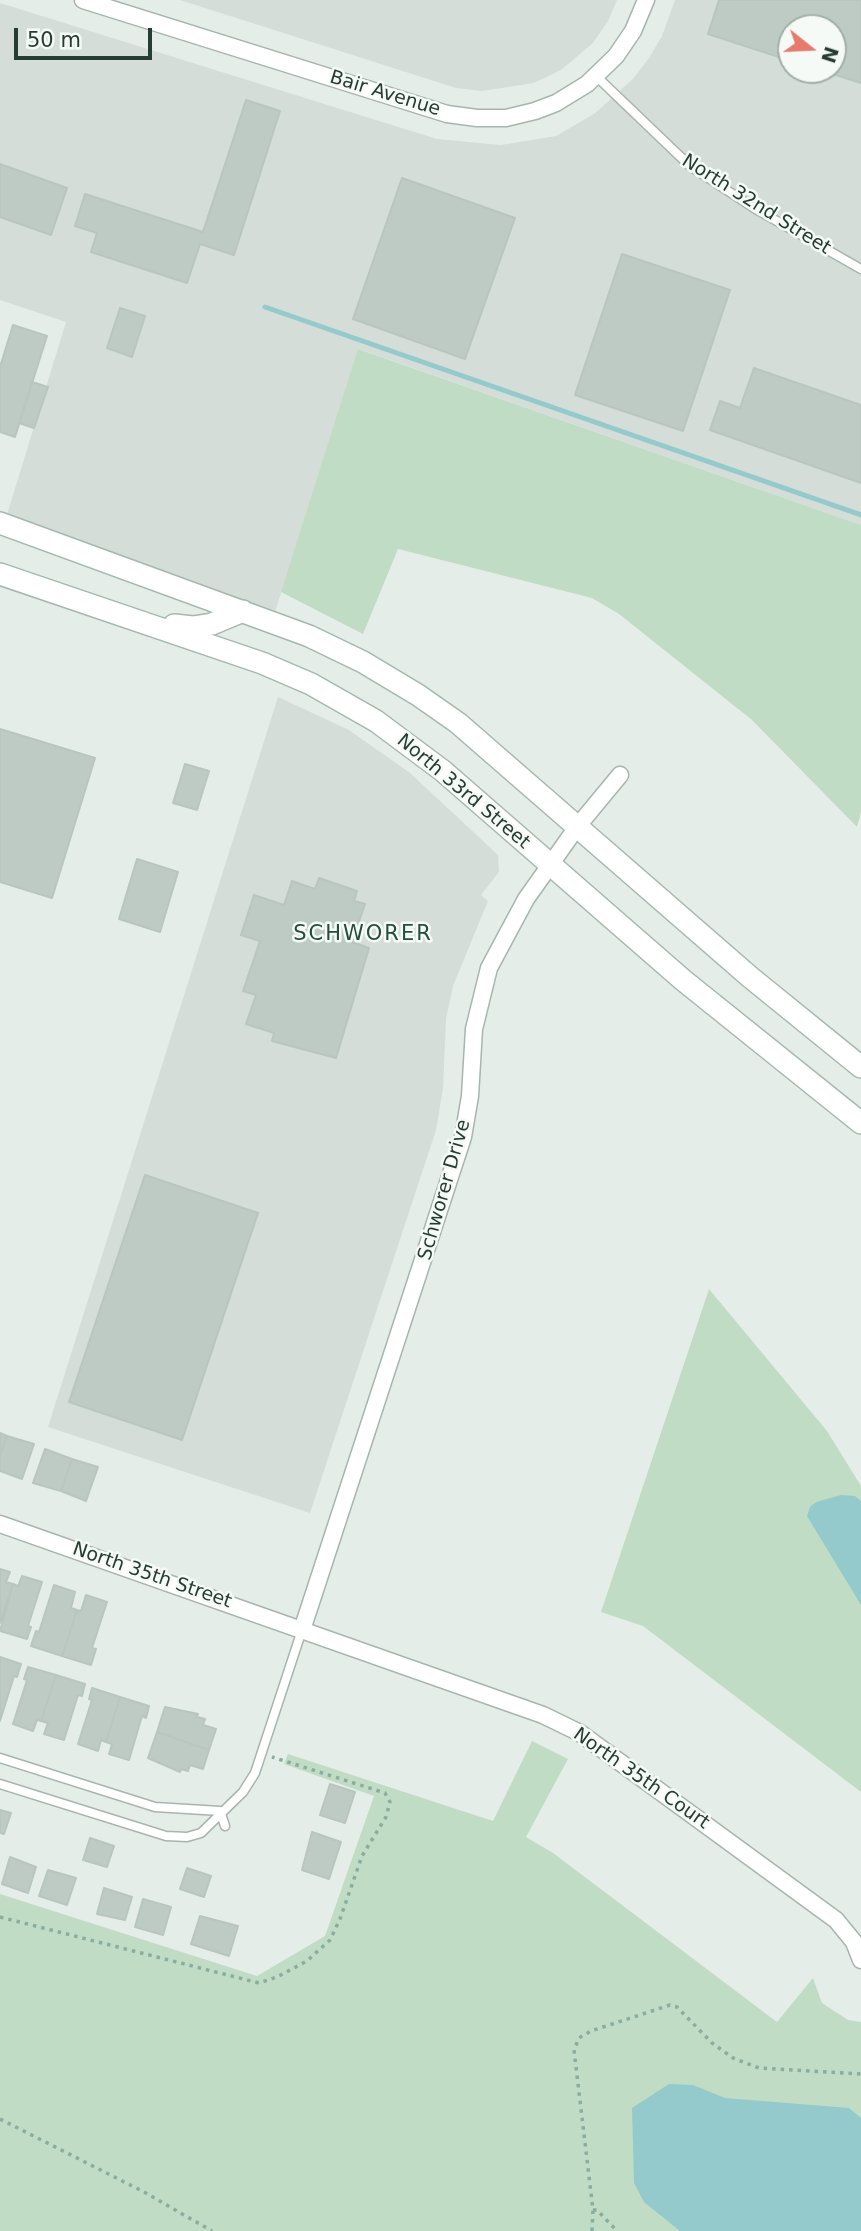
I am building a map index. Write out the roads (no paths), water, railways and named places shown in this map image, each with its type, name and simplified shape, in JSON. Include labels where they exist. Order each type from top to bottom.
[{"type":"main road","points":[[0,523],[243,611],[339,650],[418,695],[458,723],[750,977],[861,1067]]},
{"type":"main road","name":"North 33rd Street","points":[[0,574],[277,668],[345,702],[416,749],[775,1057],[861,1123]]},
{"type":"main road","points":[[140,621],[193,627],[212,624],[243,611]]},
{"type":"street","name":"Bair Avenue","points":[[83,0],[447,114],[506,118],[556,103],[596,76],[628,39],[646,0]]},
{"type":"street","name":"Schworer Drive","points":[[302,1630],[463,1137],[470,1096],[474,1029],[485,978],[504,936],[549,865],[620,775]]},
{"type":"street","name":"North 35th Street","points":[[0,1524],[302,1630]]},
{"type":"street","name":"North 35th Court","points":[[302,1630],[543,1715],[580,1733],[836,1920],[854,1942],[861,1960]]},
{"type":"lane","name":"North 32nd Street","points":[[596,76],[690,166],[777,222],[861,269]]},
{"type":"lane","points":[[0,1784],[166,1836],[187,1838],[201,1833],[220,1811],[243,1792],[255,1773],[302,1630]]},
{"type":"lane","points":[[0,1758],[155,1807],[220,1811]]},
{"type":"lane","points":[[220,1811],[225,1826]]},
{"type":"water","points":[[841,1495],[855,1496],[861,1501],[861,1605],[807,1516],[810,1507],[816,1502]]},
{"type":"water","points":[[669,2084],[693,2085],[725,2098],[849,2108],[861,2118],[861,2231],[680,2231],[644,2202],[634,2183],[632,2108]]},
{"type":"waterway","points":[[265,307],[861,515]]},
{"type":"district","name":"SCHWORER","points":[[363,935]]}]
